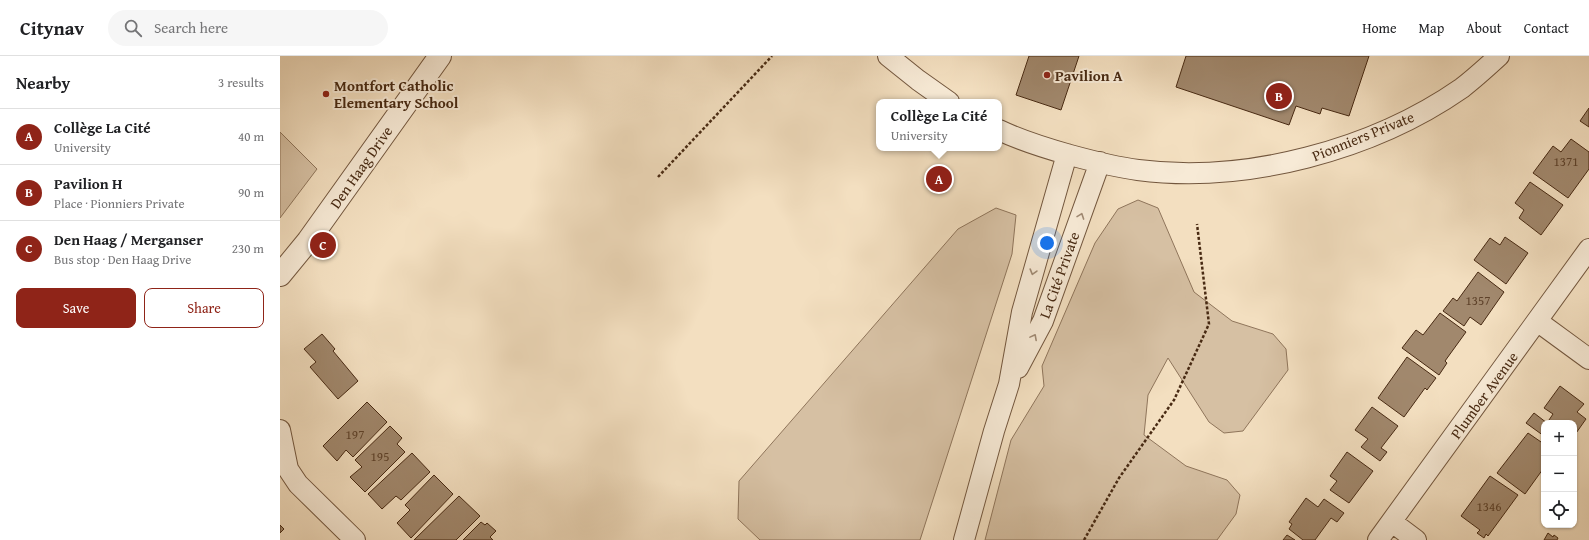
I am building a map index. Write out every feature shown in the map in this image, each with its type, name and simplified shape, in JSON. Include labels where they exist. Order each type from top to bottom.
[{"type":"street","name":"Den Haag Drive","points":[[280,275],[308,241],[440,56]]},
{"type":"street","points":[[888,56],[945,99]]},
{"type":"street","name":"Pionniers Private","points":[[1002,131],[1035,145],[1067,154],[1140,170],[1207,172],[1271,166],[1301,160],[1331,151],[1360,140],[1422,112],[1464,87],[1499,56]]},
{"type":"street","name":"La Cité Private","points":[[964,540],[994,431],[1009,384],[1022,312],[1067,154]]},
{"type":"street","name":"La Cité Private","points":[[1009,384],[1043,321],[1100,162]]},
{"type":"street","name":"Plumber Avenue","points":[[1378,540],[1589,249]]},
{"type":"street","points":[[1537,321],[1589,359]]},
{"type":"street","points":[[280,430],[288,469],[298,484],[355,540]]},
{"type":"street","points":[[1392,522],[1416,540]]},
{"type":"path","points":[[658,177],[772,56]]},
{"type":"path","points":[[1084,540],[1119,478],[1174,400],[1209,324],[1197,224]]},
{"type":"shaded area","points":[[280,132],[317,169],[280,218]]},
{"type":"shaded area","points":[[1138,200],[1158,208],[1194,292],[1232,321],[1273,334],[1286,349],[1288,370],[1243,431],[1224,433],[1209,422],[1168,358],[1148,395],[1144,435],[1186,466],[1227,480],[1240,495],[1236,514],[1217,540],[985,540],[1011,440],[1044,386],[1042,366],[1095,243],[1118,209]]},
{"type":"shaded area","points":[[996,208],[1016,215],[1012,254],[920,540],[760,540],[738,519],[739,481],[958,229]]},
{"type":"building","name":"Pavilion A","points":[[1029,56],[1079,56],[1061,110],[1016,95]]},
{"type":"building","points":[[1186,56],[1369,56],[1349,116],[1322,108],[1320,114],[1296,106],[1289,125],[1176,87]]},
{"type":"building","points":[[1589,108],[1589,127],[1580,121]]},
{"type":"building","points":[[1571,139],[1589,152],[1589,169],[1568,198],[1533,173],[1553,146],[1561,152]]},
{"type":"building","points":[[1530,182],[1563,205],[1541,235],[1519,218],[1524,210],[1515,203]]},
{"type":"building","points":[[1505,237],[1528,253],[1506,284],[1474,260],[1490,238],[1500,245]]},
{"type":"building","points":[[1478,272],[1504,292],[1481,325],[1470,317],[1464,326],[1443,311],[1453,298],[1457,301]]},
{"type":"building","points":[[1440,313],[1466,332],[1445,361],[1447,363],[1439,375],[1402,348],[1416,330],[1423,335]]},
{"type":"building","points":[[322,334],[335,349],[333,351],[358,381],[338,399],[310,367],[316,362],[304,349]]},
{"type":"building","points":[[1407,357],[1436,378],[1427,390],[1425,388],[1404,417],[1378,398]]},
{"type":"building","points":[[1560,386],[1584,404],[1577,412],[1586,419],[1577,432],[1577,420],[1549,420],[1553,414],[1544,408]]},
{"type":"building","points":[[367,402],[387,422],[353,457],[346,450],[337,461],[323,446]]},
{"type":"building","points":[[1372,407],[1398,426],[1381,448],[1387,452],[1380,461],[1361,447],[1368,439],[1355,430]]},
{"type":"building","points":[[1534,413],[1543,420],[1541,420],[1541,434],[1526,423]]},
{"type":"building","points":[[390,426],[402,438],[397,444],[405,452],[365,492],[350,477],[362,467],[355,460]]},
{"type":"building","points":[[1528,433],[1541,442],[1541,472],[1525,494],[1497,473]]},
{"type":"building","points":[[1347,452],[1373,471],[1349,503],[1330,490],[1337,481],[1330,476]]},
{"type":"building","points":[[412,453],[430,472],[401,500],[396,496],[382,509],[368,494]]},
{"type":"building","points":[[434,475],[453,494],[411,538],[397,523],[410,510],[405,505]]},
{"type":"building","points":[[1490,476],[1518,495],[1488,536],[1486,534],[1484,538],[1477,533],[1480,530],[1461,516]]},
{"type":"building","points":[[459,496],[480,516],[456,540],[414,540]]},
{"type":"building","points":[[1306,498],[1318,507],[1324,499],[1344,513],[1337,522],[1331,518],[1315,540],[1303,540],[1289,529],[1292,524],[1289,522]]},
{"type":"building","points":[[481,522],[485,525],[487,523],[496,531],[490,537],[493,540],[463,540]]},
{"type":"building","points":[[280,525],[284,529],[280,533]]},
{"type":"building","points":[[1548,533],[1553,537],[1554,535],[1558,538],[1557,540],[1544,540]]},
{"type":"building","points":[[1287,535],[1295,540],[1283,540]]},
{"type":"place","name":"Pavilion A","points":[[1047,75]]},
{"type":"place","name":"Montfort Catholic Elementary School","points":[[326,94]]},
{"type":"place","name":"Pavilion H","points":[[1279,96]]},
{"type":"place","name":"Collège La Cité","points":[[939,179]]},
{"type":"place","name":"Den Haag / Merganser","points":[[323,245]]}]
